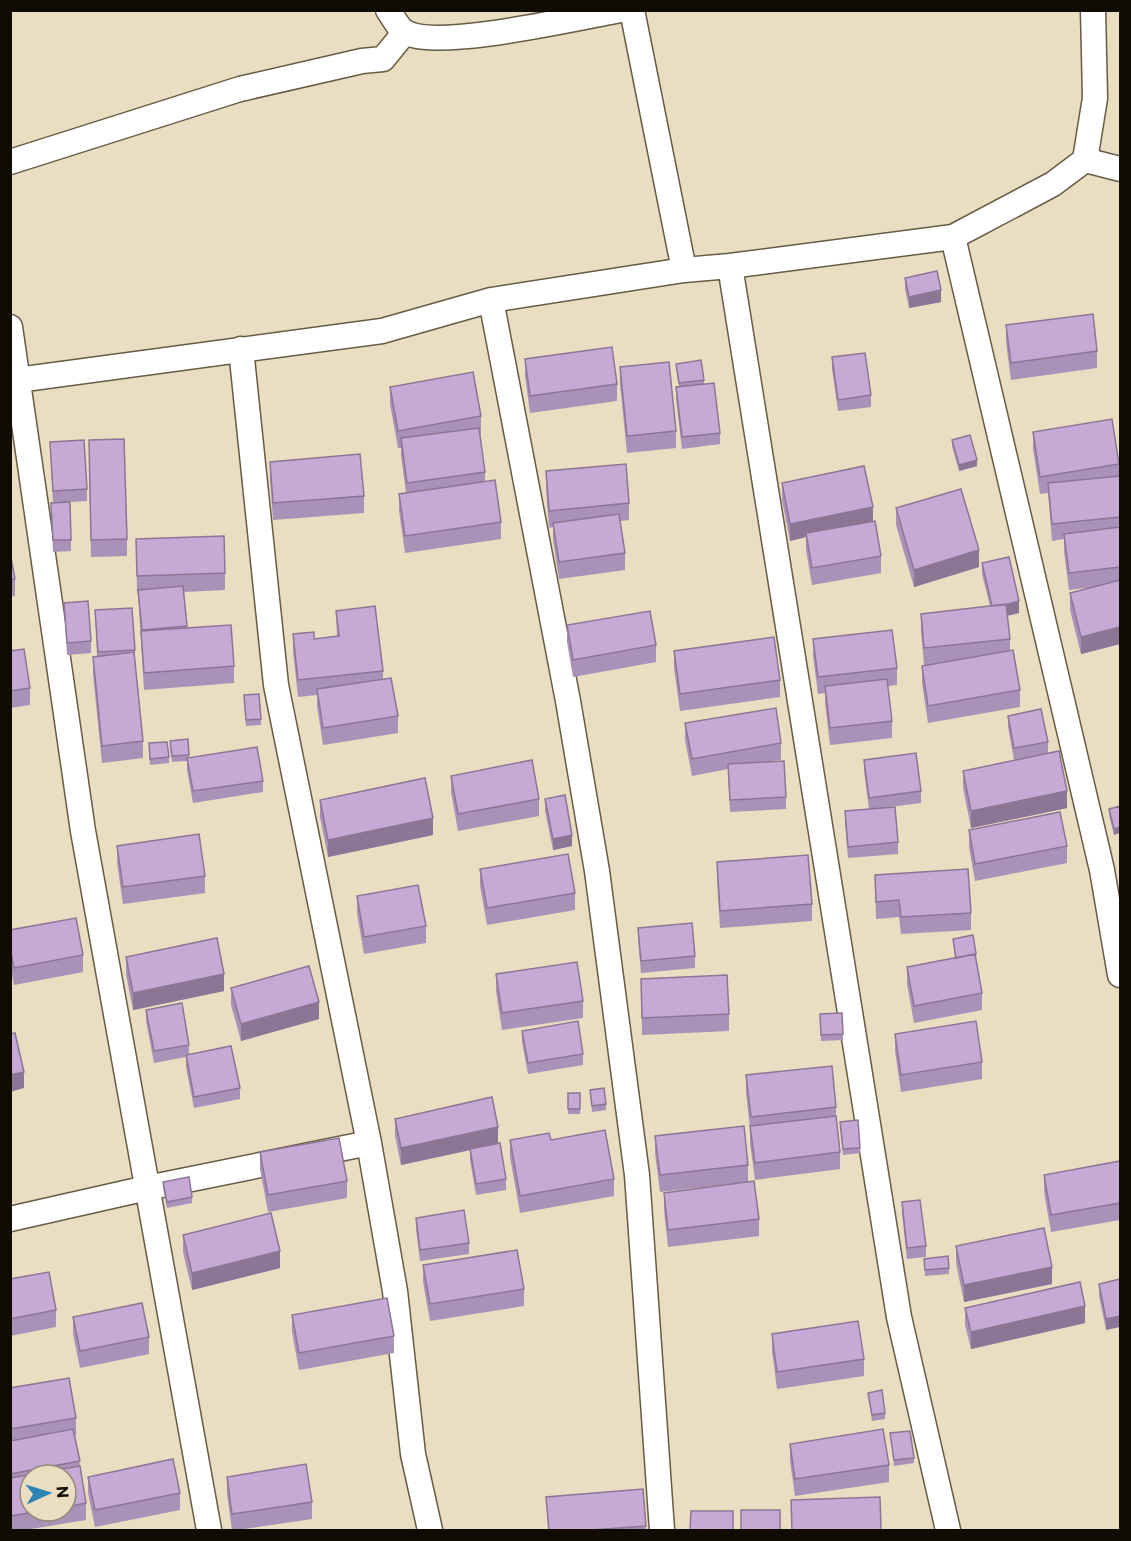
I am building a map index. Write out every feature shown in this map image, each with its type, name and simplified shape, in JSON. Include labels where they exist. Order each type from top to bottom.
[{"type":"street","points":[[388,10],[405,32],[432,38],[482,34],[621,10]]},
{"type":"street","points":[[632,10],[684,270]]},
{"type":"street","points":[[14,380],[382,332],[491,300],[684,270],[953,237],[1053,184],[1085,160],[1095,98],[1093,10]]},
{"type":"street","points":[[10,162],[240,89],[362,61],[383,59],[405,32]]},
{"type":"street","points":[[1085,160],[1120,168]]},
{"type":"street","points":[[953,237],[1102,870],[1120,975]]},
{"type":"street","points":[[730,266],[899,1317],[948,1530]]},
{"type":"street","points":[[491,300],[566,690],[597,871],[637,1175],[662,1530]]},
{"type":"street","points":[[10,327],[14,380],[82,831],[210,1530]]},
{"type":"street","points":[[241,349],[276,685],[369,1143],[395,1291],[413,1454],[430,1530]]},
{"type":"street","points":[[10,1220],[147,1188],[369,1143]]},
{"type":"building","points":[[937,271],[941,290],[909,297],[905,278]]},
{"type":"building","points":[[1093,314],[1097,351],[1011,363],[1006,325]]},
{"type":"building","points":[[612,347],[617,384],[530,396],[525,359]]},
{"type":"building","points":[[865,353],[871,395],[838,400],[832,357]]},
{"type":"building","points":[[701,360],[704,380],[679,383],[676,364]]},
{"type":"building","points":[[669,362],[676,431],[627,436],[620,367]]},
{"type":"building","points":[[473,372],[481,416],[398,431],[390,387]]},
{"type":"building","points":[[714,383],[720,433],[682,437],[676,387]]},
{"type":"building","points":[[1112,419],[1119,464],[1040,477],[1033,432]]},
{"type":"building","points":[[479,428],[485,472],[407,483],[401,438]]},
{"type":"building","points":[[970,435],[977,460],[959,465],[952,440]]},
{"type":"building","points":[[124,439],[127,539],[91,540],[89,440]]},
{"type":"building","points":[[84,440],[87,489],[53,491],[50,442]]},
{"type":"building","points":[[360,454],[364,496],[273,503],[270,462]]},
{"type":"building","points":[[626,464],[629,503],[549,511],[546,471]]},
{"type":"building","points":[[864,466],[873,507],[790,524],[782,483]]},
{"type":"building","points":[[1120,476],[1120,517],[1052,524],[1048,483]]},
{"type":"building","points":[[495,480],[501,522],[405,536],[399,494]]},
{"type":"building","points":[[961,489],[979,550],[914,570],[896,508]]},
{"type":"building","points":[[70,502],[71,540],[53,540],[51,503]]},
{"type":"building","points":[[619,514],[625,553],[559,562],[553,523]]},
{"type":"building","points":[[875,521],[881,556],[812,568],[806,533]]},
{"type":"building","points":[[1120,527],[1120,567],[1069,573],[1064,534]]},
{"type":"building","points":[[224,536],[225,573],[137,576],[136,539]]},
{"type":"building","points":[[10,552],[15,579],[10,580]]},
{"type":"building","points":[[1009,557],[1019,601],[992,606],[982,563]]},
{"type":"building","points":[[1120,580],[1120,627],[1081,637],[1070,593]]},
{"type":"building","points":[[183,586],[187,626],[142,630],[138,590]]},
{"type":"building","points":[[88,601],[91,641],[67,643],[64,603]]},
{"type":"building","points":[[1006,604],[1010,639],[924,648],[921,614]]},
{"type":"building","points":[[375,606],[383,671],[298,680],[293,634],[314,632],[314,639],[339,636],[336,611]]},
{"type":"building","points":[[132,608],[135,650],[98,652],[95,610]]},
{"type":"building","points":[[650,611],[656,645],[573,660],[567,625]]},
{"type":"building","points":[[231,625],[234,666],[144,673],[141,631]]},
{"type":"building","points":[[892,630],[897,668],[818,677],[813,639]]},
{"type":"building","points":[[774,637],[780,680],[680,694],[674,651]]},
{"type":"building","points":[[24,649],[30,688],[10,691],[10,651]]},
{"type":"building","points":[[1013,650],[1020,690],[928,706],[922,666]]},
{"type":"building","points":[[134,652],[143,741],[102,746],[93,657]]},
{"type":"building","points":[[391,678],[398,716],[323,728],[317,689]]},
{"type":"building","points":[[887,679],[892,721],[830,728],[825,686]]},
{"type":"building","points":[[259,694],[261,719],[246,720],[244,695]]},
{"type":"building","points":[[776,708],[781,743],[692,759],[685,723]]},
{"type":"building","points":[[1041,709],[1048,742],[1014,748],[1008,716]]},
{"type":"building","points":[[188,739],[189,755],[172,756],[170,741]]},
{"type":"building","points":[[167,742],[169,757],[150,759],[149,743]]},
{"type":"building","points":[[257,747],[263,781],[193,791],[187,758]]},
{"type":"building","points":[[1059,751],[1067,791],[971,811],[963,771]]},
{"type":"building","points":[[916,753],[921,791],[869,798],[864,760]]},
{"type":"building","points":[[532,760],[539,799],[458,814],[451,776]]},
{"type":"building","points":[[784,761],[786,797],[730,800],[728,764]]},
{"type":"building","points":[[425,778],[433,818],[328,840],[320,800]]},
{"type":"building","points":[[565,795],[572,835],[553,839],[545,799]]},
{"type":"building","points":[[1120,806],[1120,827],[1114,829],[1109,809]]},
{"type":"building","points":[[895,807],[898,842],[848,847],[845,811]]},
{"type":"building","points":[[1060,812],[1067,846],[975,864],[969,830]]},
{"type":"building","points":[[199,834],[205,876],[123,887],[117,846]]},
{"type":"building","points":[[568,854],[575,893],[487,908],[480,869]]},
{"type":"building","points":[[808,855],[812,904],[720,911],[717,862]]},
{"type":"building","points":[[968,869],[971,913],[901,917],[899,900],[876,902],[875,875]]},
{"type":"building","points":[[418,885],[426,926],[364,937],[357,896]]},
{"type":"building","points":[[76,918],[83,955],[14,968],[10,948],[10,930]]},
{"type":"building","points":[[692,923],[695,956],[641,961],[638,928]]},
{"type":"building","points":[[973,935],[976,954],[956,958],[953,939]]},
{"type":"building","points":[[217,938],[224,974],[133,993],[126,957]]},
{"type":"building","points":[[975,954],[982,993],[914,1006],[907,967]]},
{"type":"building","points":[[577,962],[583,1001],[502,1013],[496,974]]},
{"type":"building","points":[[309,966],[319,1002],[241,1024],[231,988]]},
{"type":"building","points":[[727,975],[729,1014],[642,1018],[641,979]]},
{"type":"building","points":[[182,1003],[189,1045],[154,1051],[146,1010]]},
{"type":"building","points":[[842,1013],[843,1034],[821,1035],[820,1014]]},
{"type":"building","points":[[578,1021],[583,1054],[528,1063],[522,1031]]},
{"type":"building","points":[[976,1021],[982,1062],[901,1075],[895,1034]]},
{"type":"building","points":[[15,1033],[24,1072],[10,1075],[10,1034]]},
{"type":"building","points":[[231,1046],[240,1088],[194,1097],[186,1055]]},
{"type":"building","points":[[832,1066],[836,1107],[751,1117],[746,1075]]},
{"type":"building","points":[[604,1088],[606,1104],[592,1106],[590,1090]]},
{"type":"building","points":[[568,1093],[580,1093],[580,1109],[568,1109]]},
{"type":"building","points":[[492,1097],[498,1127],[401,1148],[395,1119]]},
{"type":"building","points":[[836,1116],[840,1152],[755,1163],[750,1126]]},
{"type":"building","points":[[858,1120],[860,1148],[843,1149],[840,1122]]},
{"type":"building","points":[[744,1126],[748,1165],[660,1175],[655,1136]]},
{"type":"building","points":[[605,1130],[614,1179],[520,1196],[510,1140],[549,1133],[551,1140]]},
{"type":"building","points":[[339,1138],[347,1181],[268,1195],[260,1152]]},
{"type":"building","points":[[500,1143],[506,1179],[476,1184],[470,1149]]},
{"type":"building","points":[[1120,1161],[1120,1203],[1051,1215],[1044,1175]]},
{"type":"building","points":[[189,1177],[192,1197],[167,1202],[163,1182]]},
{"type":"building","points":[[754,1181],[759,1219],[668,1230],[664,1193]]},
{"type":"building","points":[[920,1200],[926,1246],[907,1248],[902,1202]]},
{"type":"building","points":[[464,1210],[469,1243],[420,1250],[416,1218]]},
{"type":"building","points":[[271,1213],[280,1251],[192,1273],[183,1235]]},
{"type":"building","points":[[1044,1228],[1052,1267],[964,1285],[956,1246]]},
{"type":"building","points":[[517,1250],[524,1289],[430,1304],[423,1265]]},
{"type":"building","points":[[948,1256],[949,1268],[925,1270],[924,1259]]},
{"type":"building","points":[[49,1272],[56,1310],[10,1319],[10,1279]]},
{"type":"building","points":[[1120,1279],[1120,1316],[1106,1319],[1099,1284]]},
{"type":"building","points":[[1080,1282],[1085,1306],[971,1332],[965,1308]]},
{"type":"building","points":[[387,1298],[394,1336],[299,1353],[292,1315]]},
{"type":"building","points":[[142,1303],[149,1337],[80,1351],[73,1317]]},
{"type":"building","points":[[858,1321],[864,1359],[777,1372],[772,1334]]},
{"type":"building","points":[[69,1378],[76,1418],[10,1429],[10,1388]]},
{"type":"building","points":[[882,1390],[885,1413],[872,1415],[868,1393]]},
{"type":"building","points":[[73,1429],[80,1461],[18,1463],[18,1473],[10,1474],[10,1441]]},
{"type":"building","points":[[883,1429],[889,1465],[795,1479],[790,1444]]},
{"type":"building","points":[[910,1431],[914,1458],[894,1460],[890,1433]]},
{"type":"building","points":[[173,1459],[180,1493],[95,1510],[88,1477]]},
{"type":"building","points":[[306,1464],[312,1502],[232,1514],[227,1477]]},
{"type":"building","points":[[78,1466],[80,1466],[86,1503],[78,1505]]},
{"type":"building","points":[[18,1477],[18,1515],[10,1516],[10,1478]]},
{"type":"building","points":[[643,1489],[646,1526],[549,1530],[546,1497]]},
{"type":"building","points":[[880,1497],[881,1530],[792,1530],[791,1500]]},
{"type":"building","points":[[741,1510],[780,1510],[780,1530],[741,1530]]},
{"type":"building","points":[[691,1511],[733,1511],[733,1530],[690,1530]]}]
